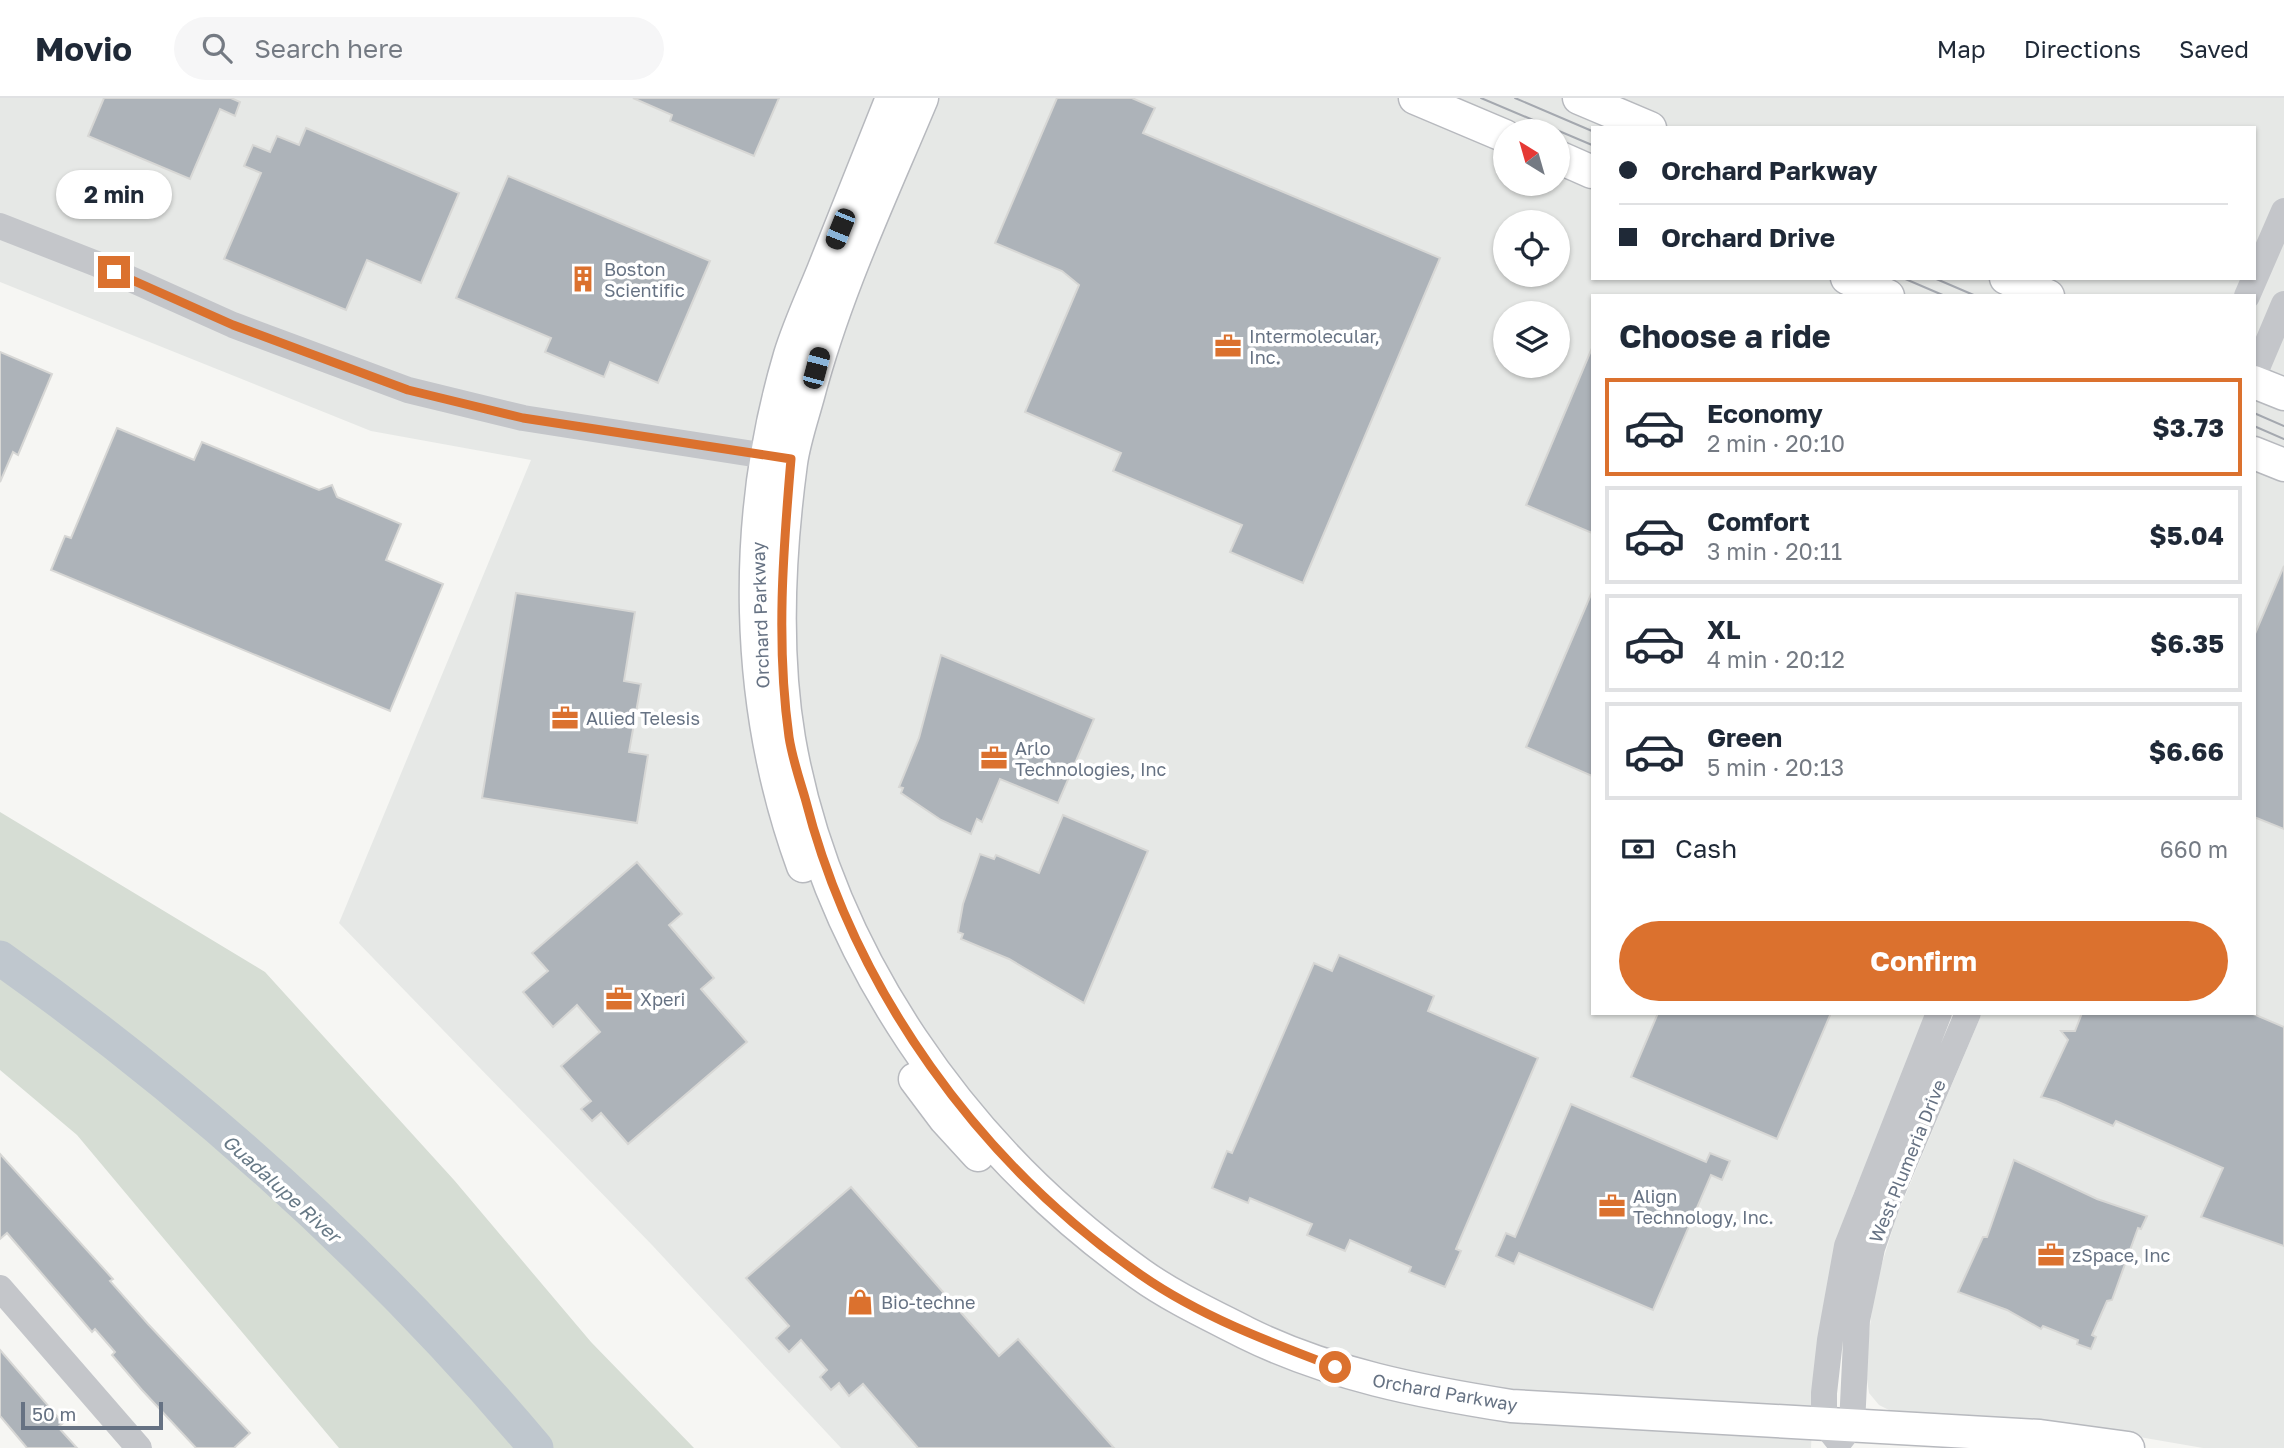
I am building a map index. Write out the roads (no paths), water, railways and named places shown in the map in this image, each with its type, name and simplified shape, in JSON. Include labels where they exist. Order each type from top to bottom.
[{"type":"main road","name":"Orchard Parkway","points":[[852,233],[892,98]]},
{"type":"main road","name":"Orchard Parkway","points":[[922,98],[790,354],[778,458],[781,576],[770,662],[770,746],[788,824],[825,896],[859,989],[902,1044],[945,1119],[1005,1184],[1066,1241],[1137,1282],[1186,1323],[1243,1351],[1353,1384],[1441,1395],[1584,1420],[1838,1430],[2128,1448]]},
{"type":"main road","points":[[1415,98],[1493,131]]},
{"type":"main road","points":[[1579,98],[1647,126]]},
{"type":"main road","points":[[1614,98],[1647,126]]},
{"type":"main road","points":[[1570,163],[1591,172]]},
{"type":"main road","points":[[1852,280],[1883,294]]},
{"type":"main road","points":[[2011,280],[2043,294]]},
{"type":"main road","points":[[2256,383],[2284,394]]},
{"type":"main road","points":[[2256,454],[2284,465]]},
{"type":"main road","name":"Orchard Parkway","points":[[1838,1430],[1935,1448]]},
{"type":"street","points":[[2256,275],[2284,211]]},
{"type":"street","points":[[0,226],[97,264],[233,325],[408,390],[523,418],[778,458]]},
{"type":"street","points":[[2256,370],[2284,304]]},
{"type":"street","name":"West Plumeria Drive","points":[[1838,1430],[1857,1320],[1859,1247],[1939,1015]]},
{"type":"street","name":"West Plumeria Drive","points":[[1859,1247],[1889,1199],[1967,1015]]},
{"type":"street","points":[[0,1288],[139,1448]]},
{"type":"waterway","name":"Guadalupe River","points":[[0,958],[145,1068],[284,1186],[414,1313],[536,1448]]},
{"type":"tram line","points":[[1481,98],[1591,145]]},
{"type":"tram line","points":[[1515,98],[1591,131]]},
{"type":"tram line","points":[[1908,280],[1940,294]]},
{"type":"tram line","points":[[1939,280],[1971,294]]},
{"type":"tram line","points":[[2256,414],[2284,426]]},
{"type":"tram line","points":[[2256,427],[2284,439]]},
{"type":"place","name":"Boston Scientific","points":[[583,279]]},
{"type":"place","name":"Intermolecular, Inc.","points":[[1228,346]]},
{"type":"place","name":"Allied Telesis","points":[[565,718]]},
{"type":"place","name":"Arlo Technologies, Inc","points":[[994,758]]},
{"type":"place","name":"Xperi","points":[[619,999]]},
{"type":"place","name":"Align Technology, Inc.","points":[[1612,1206]]},
{"type":"place","name":"zSpace, Inc","points":[[2051,1255]]},
{"type":"place","name":"Bio-techne","points":[[860,1302]]}]
